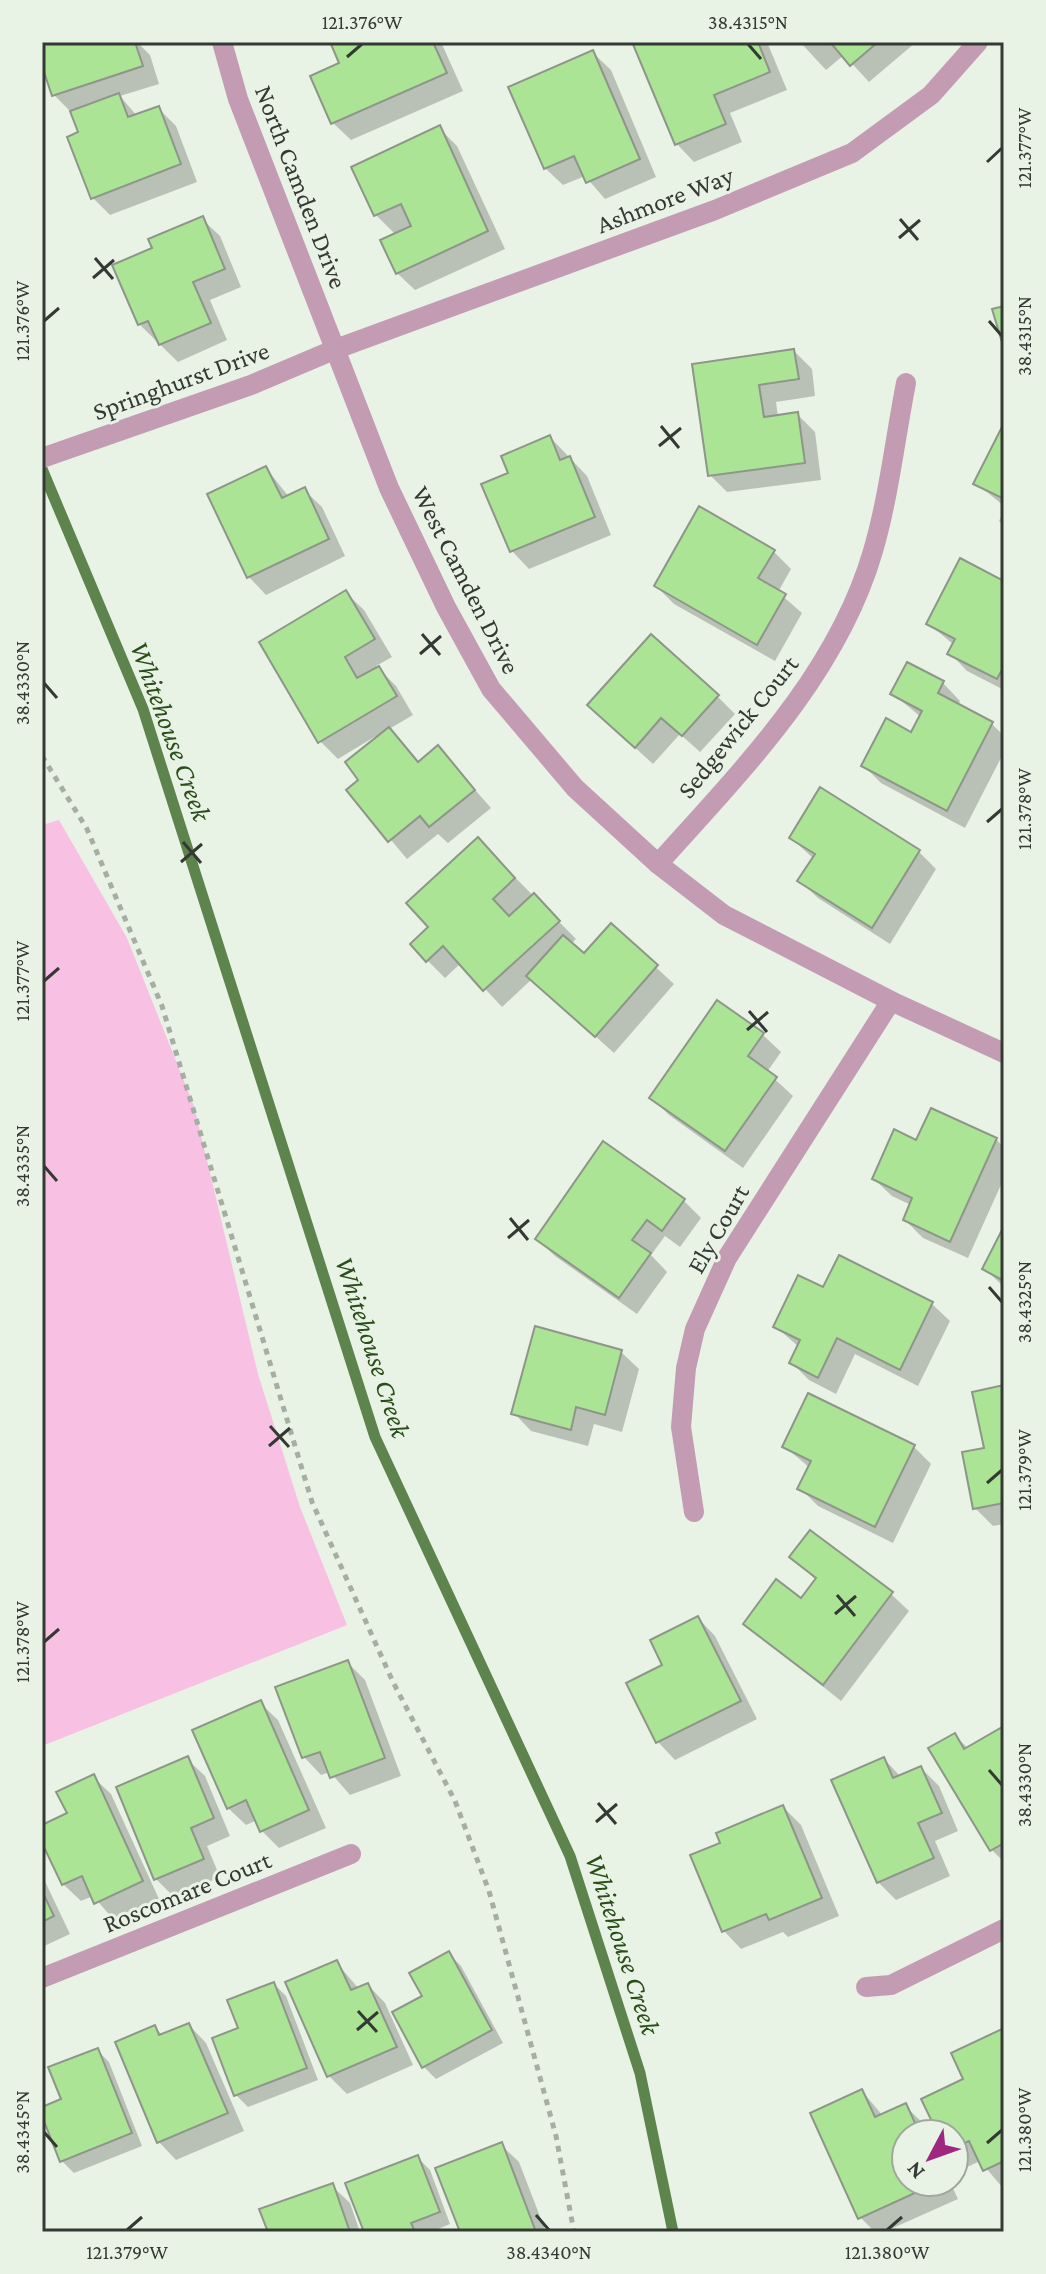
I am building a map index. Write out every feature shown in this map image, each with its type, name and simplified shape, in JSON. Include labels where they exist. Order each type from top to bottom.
[{"type":"street","name":"North Camden Drive","points":[[222,42],[238,99],[336,349]]},
{"type":"street","name":"Ashmore Way","points":[[336,349],[715,210],[852,153],[931,95],[978,42]]},
{"type":"street","name":"Springhurst Drive","points":[[42,458],[251,385],[336,349]]},
{"type":"street","name":"West Camden Drive","points":[[336,349],[389,488],[446,607],[491,689],[575,788],[658,864],[724,915],[891,1001],[1004,1053]]},
{"type":"street","name":"Sedgewick Court","points":[[658,864],[776,730],[821,666],[849,617],[873,552],[906,383]]},
{"type":"street","name":"Ely Court","points":[[694,1512],[681,1427],[686,1368],[695,1329],[727,1258],[891,1001]]},
{"type":"street","name":"Roscomare Court","points":[[42,1978],[351,1854]]},
{"type":"street","points":[[866,1987],[891,1985],[1004,1929]]},
{"type":"path","points":[[42,756],[87,829],[162,1006],[312,1502],[393,1682],[455,1801],[489,1891],[556,2136],[574,2232]]},
{"type":"shaded area","points":[[59,820],[127,938],[194,1106],[258,1374],[300,1507],[347,1625],[42,1746],[42,825]]},
{"type":"building","points":[[42,42],[135,42],[143,66],[52,96],[42,66]]},
{"type":"building","points":[[330,42],[433,42],[447,73],[331,124],[310,76],[339,63]]},
{"type":"building","points":[[632,42],[758,42],[770,72],[714,95],[726,124],[675,145]]},
{"type":"building","points":[[830,42],[878,42],[850,66]]},
{"type":"building","points":[[593,50],[640,159],[586,183],[574,156],[544,169],[508,87]]},
{"type":"building","points":[[119,93],[128,117],[159,106],[181,164],[91,199],[67,137],[78,132],[70,111]]},
{"type":"building","points":[[440,125],[488,231],[396,274],[380,240],[411,226],[401,204],[374,216],[351,167]]},
{"type":"building","points":[[203,216],[225,269],[193,282],[211,323],[159,345],[148,321],[138,325],[112,265],[152,248],[148,239]]},
{"type":"building","points":[[1004,306],[1004,349],[992,309]]},
{"type":"building","points":[[794,349],[799,379],[759,385],[764,417],[798,412],[805,463],[708,476],[692,364]]},
{"type":"building","points":[[1004,423],[1004,499],[973,484]]},
{"type":"building","points":[[550,435],[560,460],[570,456],[595,517],[510,552],[481,484],[508,473],[501,456]]},
{"type":"building","points":[[266,466],[282,498],[305,487],[329,539],[247,578],[207,494]]},
{"type":"building","points":[[699,506],[775,550],[758,578],[786,594],[757,645],[654,586]]},
{"type":"building","points":[[960,558],[1004,581],[1004,666],[997,679],[947,654],[955,639],[926,624]]},
{"type":"building","points":[[346,590],[375,639],[345,657],[357,678],[379,666],[397,696],[318,743],[259,642]]},
{"type":"building","points":[[651,634],[719,695],[682,736],[661,718],[635,748],[587,705]]},
{"type":"building","points":[[907,662],[944,681],[938,693],[993,722],[947,811],[861,766],[886,718],[911,732],[922,711],[890,694]]},
{"type":"building","points":[[389,727],[418,762],[438,745],[475,790],[429,827],[420,816],[388,842],[346,790],[358,780],[345,762]]},
{"type":"building","points":[[820,787],[920,850],[872,928],[797,881],[815,854],[789,838]]},
{"type":"building","points":[[478,837],[515,878],[493,899],[509,916],[534,893],[560,921],[483,991],[443,946],[426,962],[410,944],[428,927],[406,903]]},
{"type":"building","points":[[611,923],[658,965],[595,1037],[526,976],[563,935],[584,953]]},
{"type":"building","points":[[717,1000],[764,1033],[748,1056],[777,1077],[725,1151],[649,1098]]},
{"type":"building","points":[[931,1108],[997,1138],[950,1242],[903,1220],[912,1198],[872,1179],[894,1129],[916,1140]]},
{"type":"building","points":[[603,1141],[685,1199],[662,1231],[647,1220],[632,1240],[651,1253],[619,1298],[535,1239]]},
{"type":"building","points":[[1004,1226],[1004,1281],[982,1269]]},
{"type":"building","points":[[839,1255],[933,1302],[900,1370],[837,1338],[818,1378],[789,1363],[800,1340],[773,1327],[798,1275],[823,1287]]},
{"type":"building","points":[[535,1326],[622,1350],[605,1415],[576,1407],[571,1430],[511,1414]]},
{"type":"building","points":[[1004,1385],[1004,1503],[973,1509],[962,1452],[984,1448],[972,1392]]},
{"type":"building","points":[[808,1393],[915,1445],[875,1527],[797,1489],[811,1461],[782,1447]]},
{"type":"building","points":[[810,1530],[893,1592],[823,1685],[743,1624],[776,1579],[801,1598],[816,1578],[789,1557]]},
{"type":"building","points":[[698,1616],[741,1701],[656,1743],[626,1683],[662,1665],[650,1640]]},
{"type":"building","points":[[348,1660],[385,1758],[330,1778],[320,1752],[302,1758],[275,1687]]},
{"type":"building","points":[[261,1700],[309,1810],[260,1832],[246,1800],[227,1809],[192,1730]]},
{"type":"building","points":[[1004,1726],[1004,1843],[990,1851],[928,1748],[955,1733],[964,1749]]},
{"type":"building","points":[[188,1756],[214,1818],[191,1828],[204,1859],[154,1880],[116,1787]]},
{"type":"building","points":[[884,1757],[893,1778],[921,1766],[942,1813],[918,1823],[934,1858],[877,1883],[831,1780]]},
{"type":"building","points":[[94,1774],[143,1881],[94,1904],[82,1876],[62,1885],[42,1843],[42,1825],[67,1813],[56,1792]]},
{"type":"building","points":[[783,1805],[822,1898],[769,1920],[766,1914],[722,1932],[690,1855],[720,1843],[716,1833]]},
{"type":"building","points":[[42,1891],[54,1916],[42,1922]]},
{"type":"building","points":[[449,1951],[492,2030],[422,2068],[392,2012],[422,1996],[409,1973]]},
{"type":"building","points":[[337,1960],[351,1990],[368,1983],[397,2047],[327,2077],[285,1982]]},
{"type":"building","points":[[274,1982],[307,2068],[234,2096],[212,2038],[238,2028],[227,2000]]},
{"type":"building","points":[[189,2023],[228,2113],[157,2143],[115,2042],[155,2025],[159,2035]]},
{"type":"building","points":[[1002,2029],[1004,2161],[983,2171],[970,2143],[970,2118],[930,2118],[921,2099],[963,2079],[951,2053]]},
{"type":"building","points":[[98,2048],[132,2133],[60,2162],[42,2116],[42,2107],[61,2099],[48,2067]]},
{"type":"building","points":[[862,2089],[875,2117],[906,2103],[913,2118],[890,2118],[890,2198],[904,2198],[858,2219],[810,2113]]},
{"type":"building","points":[[502,2142],[536,2232],[460,2232],[435,2168]]},
{"type":"building","points":[[418,2155],[440,2212],[411,2223],[415,2232],[364,2232],[345,2183]]},
{"type":"building","points":[[333,2183],[350,2232],[268,2232],[259,2209]]},
{"type":"waterway","name":"Whitehouse Creek","points":[[42,469],[143,709],[375,1437],[570,1856],[640,2073],[673,2232]]}]
